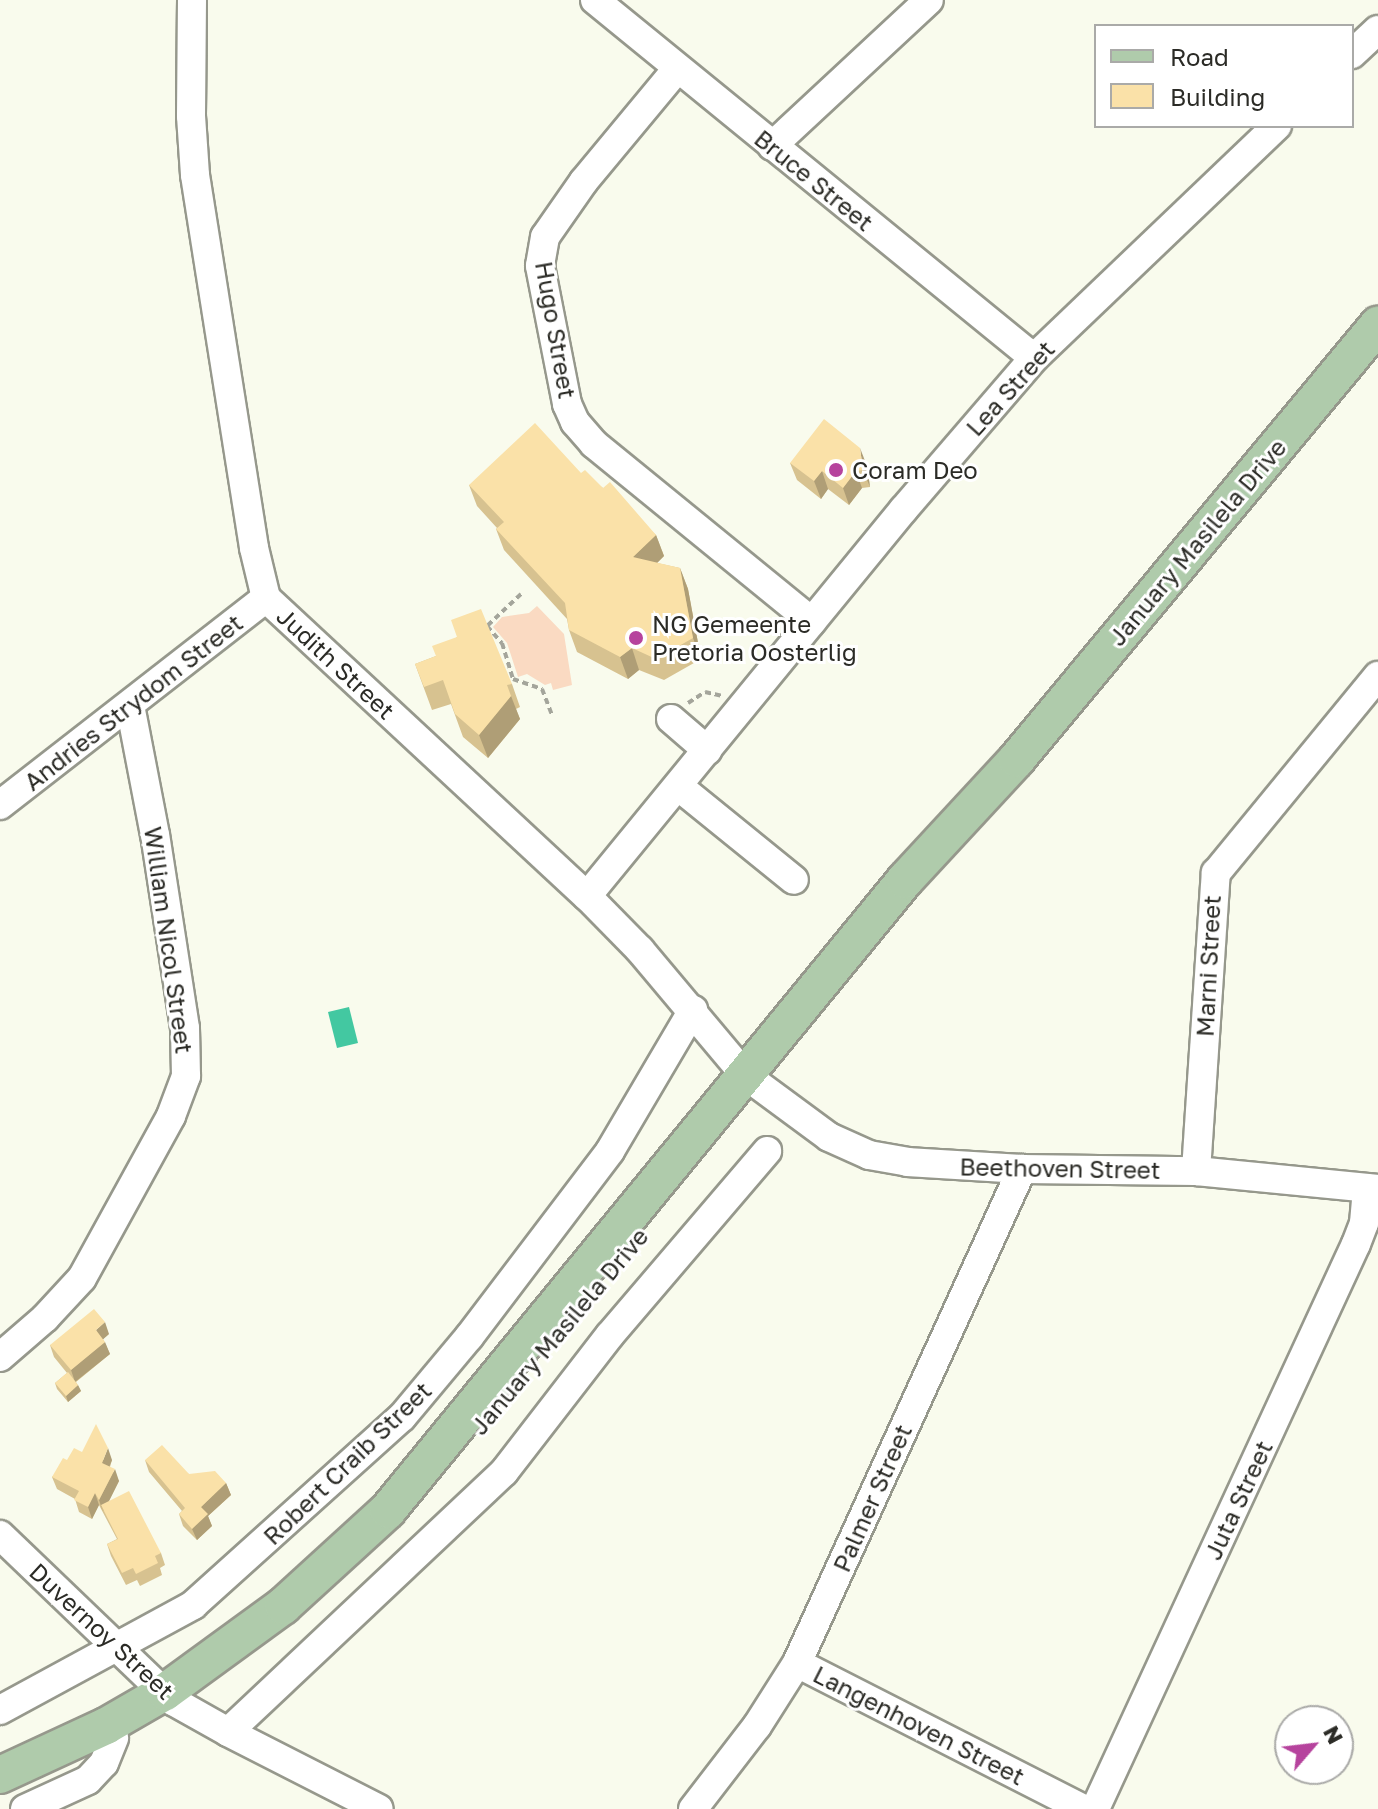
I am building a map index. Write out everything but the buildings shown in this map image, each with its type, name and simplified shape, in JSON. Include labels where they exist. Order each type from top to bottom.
[{"type":"main road","name":"January Masilela Drive","points":[[0,1791],[114,1738],[169,1696],[294,1618],[375,1544],[578,1310],[753,1083],[920,893],[1017,759],[1378,325]]},
{"type":"main road","name":"January Masilela Drive","points":[[0,1775],[169,1696]]},
{"type":"street","name":"Judith Street","points":[[192,0],[191,103],[195,175],[254,548],[266,598],[587,896],[693,1010],[753,1083]]},
{"type":"street","name":"Bruce Street","points":[[595,0],[1034,358]]},
{"type":"street","points":[[772,146],[929,0]]},
{"type":"street","points":[[1354,52],[1378,30]]},
{"type":"street","name":"Hugo Street","points":[[677,69],[584,181],[545,237],[540,266],[567,404],[575,422],[594,444],[812,622]]},
{"type":"street","name":"Lea Street","points":[[587,896],[1034,358],[1275,128]]},
{"type":"street","name":"Andries Strydom Street","points":[[0,805],[266,598]]},
{"type":"street","name":"Marni Street","points":[[1196,1171],[1216,873],[1378,676]]},
{"type":"street","name":"William Nicol Street","points":[[0,1357],[45,1318],[82,1278],[162,1133],[186,1076],[182,1013],[150,806],[130,705]]},
{"type":"street","points":[[671,719],[707,750]]},
{"type":"street","points":[[678,786],[794,880]]},
{"type":"street","name":"Robert Craib Street","points":[[0,1710],[172,1620],[209,1593],[385,1434],[421,1396],[610,1151],[693,1010]]},
{"type":"street","name":"Beethoven Street","points":[[753,1083],[822,1133],[869,1155],[907,1162],[1022,1169],[1196,1171],[1372,1189]]},
{"type":"street","points":[[228,1732],[497,1480],[610,1335],[767,1151]]},
{"type":"street","name":"Palmer Street","points":[[693,1809],[757,1726],[797,1663],[1022,1169]]},
{"type":"street","name":"Juta Street","points":[[1095,1809],[1356,1244],[1372,1189]]},
{"type":"street","name":"Duvernoy Street","points":[[0,1535],[169,1696],[228,1732],[379,1809]]},
{"type":"street","name":"Langenhoven Street","points":[[797,1663],[1084,1809]]},
{"type":"street","points":[[25,1809],[88,1780],[104,1763],[114,1738]]},
{"type":"path","points":[[521,594],[487,626],[502,643],[513,679],[542,689],[552,715]]},
{"type":"path","points":[[671,719],[705,692],[725,696],[740,710]]},
{"type":"shaded area","points":[[537,606],[564,634],[572,685],[553,690],[551,683],[545,685],[527,674],[518,677],[507,643],[493,627],[502,617],[529,613]]},
{"type":"shaded area","points":[[349,1007],[358,1043],[337,1048],[328,1012]]},
{"type":"place","name":"Coram Deo","points":[[836,470]]},
{"type":"place","name":"NG Gemeente Pretoria Oosterlig","points":[[636,638]]}]
